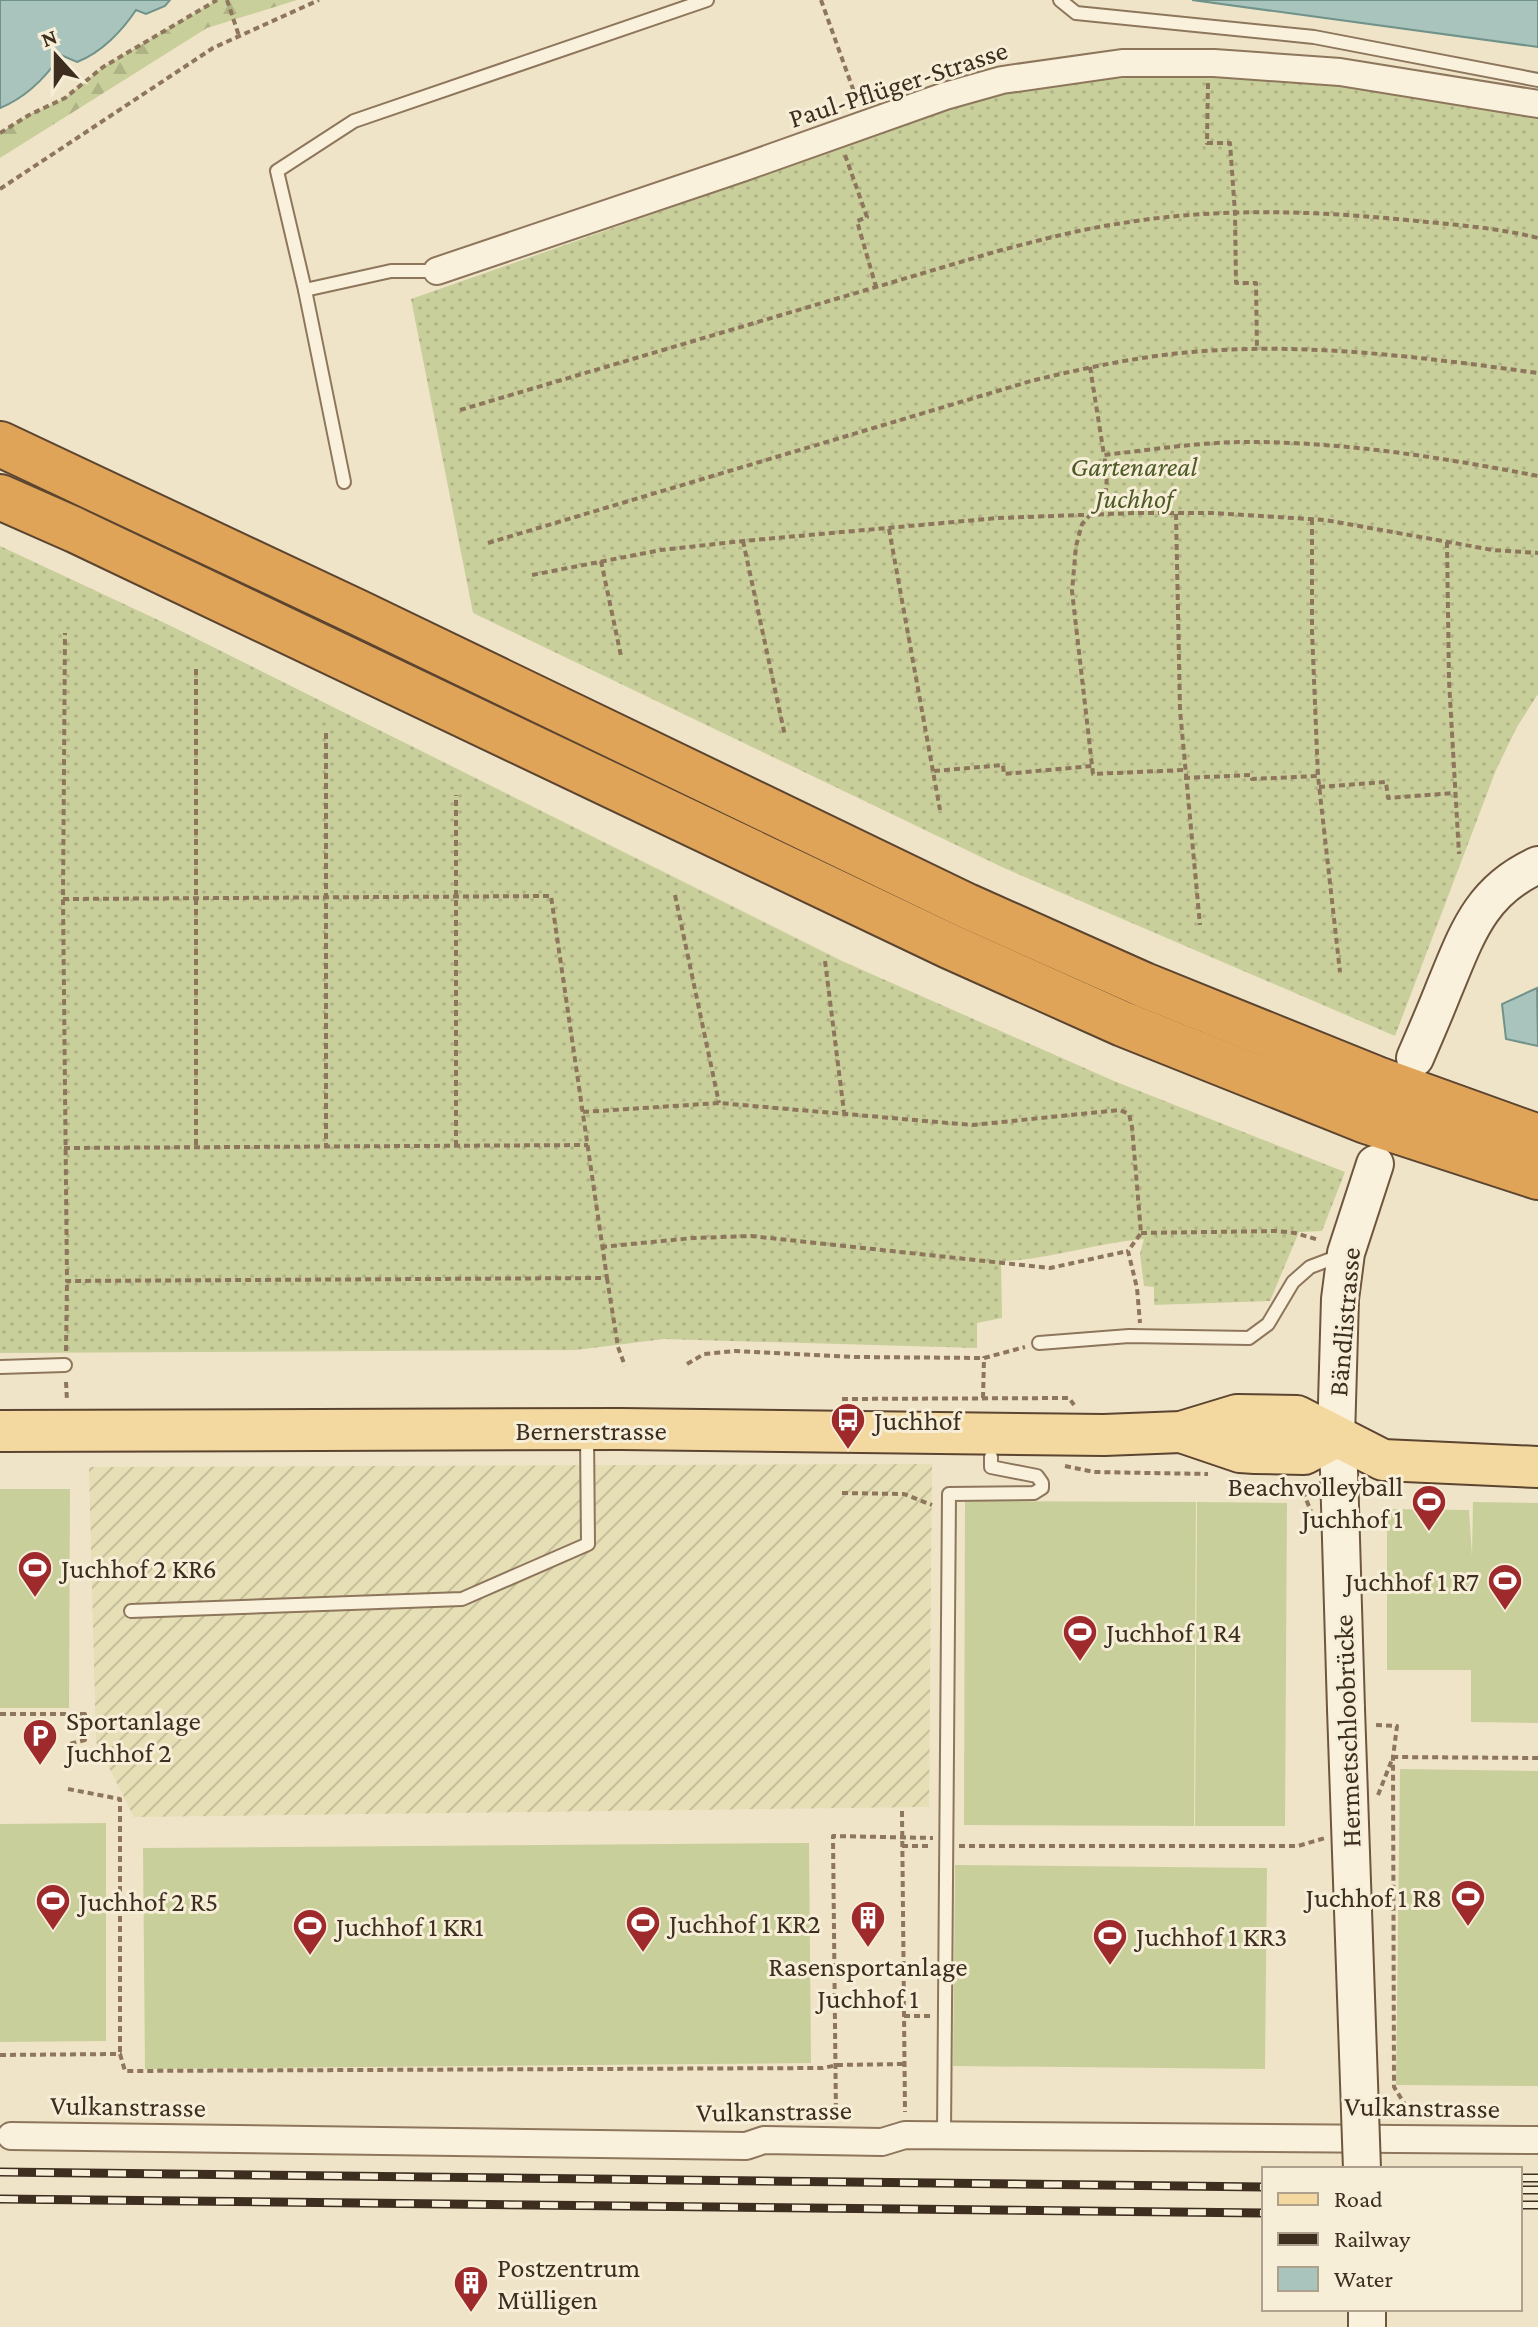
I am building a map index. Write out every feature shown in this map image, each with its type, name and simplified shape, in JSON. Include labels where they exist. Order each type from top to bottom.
[{"type":"highway","points":[[0,444],[967,906],[1158,991],[1377,1079],[1532,1133]]},
{"type":"highway","points":[[0,497],[963,953],[1123,1024],[1366,1121],[1538,1177]]},
{"type":"highway","points":[[1434,1145],[1469,1169],[1538,1194]]},
{"type":"main road","points":[[1415,1058],[1466,935],[1481,908],[1503,884],[1538,865]]},
{"type":"main road","name":"Bändlistrasse","points":[[1336,1437],[1340,1299],[1332,1247],[1375,1164]]},
{"type":"main road","name":"Bernerstrasse","points":[[0,1431],[588,1429],[1104,1435],[1181,1432],[1240,1452],[1304,1454],[1336,1437]]},
{"type":"main road","points":[[1336,1437],[1383,1460],[1538,1467]]},
{"type":"main road","name":"Hermetschloobrücke","points":[[1336,1437],[1361,1713],[1362,2167]]},
{"type":"street","name":"Paul-Pflüger-Strasse","points":[[437,271],[945,96],[1002,80],[1122,63],[1214,63],[1340,72],[1538,104]]},
{"type":"street","name":"Vulkanstrasse","points":[[11,2136],[746,2146],[764,2140],[882,2142],[905,2135],[1538,2140]]},
{"type":"lane","points":[[344,482],[277,171],[354,121],[707,0]]},
{"type":"lane","points":[[1060,0],[1076,13],[1314,37],[1538,80]]},
{"type":"lane","points":[[305,290],[391,271],[437,271]]},
{"type":"lane","points":[[1039,1343],[1141,1337],[1249,1338],[1268,1324],[1293,1282],[1332,1247]]},
{"type":"lane","points":[[0,1367],[65,1365]]},
{"type":"lane","points":[[131,1611],[462,1599],[588,1544],[588,1429]]},
{"type":"lane","points":[[944,2135],[949,1494],[1034,1493],[1042,1488],[1037,1476],[991,1467],[991,1457]]},
{"type":"path","points":[[0,133],[65,98],[103,67],[217,0]]},
{"type":"path","points":[[227,0],[239,36]]},
{"type":"path","points":[[0,189],[213,48],[319,0]]},
{"type":"path","points":[[821,0],[866,124]]},
{"type":"path","points":[[1208,74],[1207,143],[1230,143],[1236,283],[1256,283],[1257,350]]},
{"type":"path","points":[[842,144],[867,217],[857,221],[876,287]]},
{"type":"path","points":[[460,410],[876,287],[1061,235],[1125,222],[1235,213],[1281,213],[1400,219],[1538,238]]},
{"type":"path","points":[[488,543],[843,436],[1090,367],[1193,352],[1257,350],[1421,357],[1538,373]]},
{"type":"path","points":[[1090,367],[1107,474],[1106,490],[1098,506],[1082,524],[1076,546],[1072,591],[1093,774],[1183,770]]},
{"type":"path","points":[[1104,455],[1196,444],[1285,444],[1411,455],[1538,476]]},
{"type":"path","points":[[1176,514],[1183,770],[1200,925]]},
{"type":"path","points":[[532,575],[661,550],[743,541],[998,518],[1176,514],[1312,519],[1493,550],[1538,553]]},
{"type":"path","points":[[1312,519],[1312,631],[1318,776],[1340,972]]},
{"type":"path","points":[[889,529],[940,810]]},
{"type":"path","points":[[743,541],[785,736]]},
{"type":"path","points":[[1447,542],[1454,793],[1459,854]]},
{"type":"path","points":[[601,560],[621,656]]},
{"type":"path","points":[[65,633],[65,1365]]},
{"type":"path","points":[[196,669],[196,1146]]},
{"type":"path","points":[[326,733],[326,1146]]},
{"type":"path","points":[[934,772],[1003,765],[1004,774],[1092,766]]},
{"type":"path","points":[[1184,778],[1318,776]]},
{"type":"path","points":[[1319,787],[1386,782],[1388,798],[1454,793]]},
{"type":"path","points":[[456,795],[456,1146]]},
{"type":"path","points":[[675,895],[719,1103]]},
{"type":"path","points":[[63,899],[551,896],[601,1247],[618,1347],[625,1366]]},
{"type":"path","points":[[825,961],[844,1112]]},
{"type":"path","points":[[583,1112],[719,1103],[972,1125],[1120,1110],[1129,1114],[1132,1127],[1141,1233],[1128,1251],[1050,1268],[751,1236],[601,1247]]},
{"type":"path","points":[[64,1148],[588,1145]]},
{"type":"path","points":[[1141,1233],[1277,1231],[1295,1233],[1332,1247]]},
{"type":"path","points":[[1128,1251],[1137,1288],[1141,1337]]},
{"type":"path","points":[[67,1281],[607,1278]]},
{"type":"path","points":[[687,1364],[704,1354],[735,1351],[855,1357],[984,1358],[1039,1343]]},
{"type":"path","points":[[983,1399],[984,1358]]},
{"type":"path","points":[[66,1382],[67,1403]]},
{"type":"path","points":[[842,1493],[904,1494],[949,1512]]},
{"type":"path","points":[[1361,1713],[1376,1725],[1397,1726],[1393,1757],[1394,2087],[1404,2103],[1403,2139]]},
{"type":"path","points":[[0,1714],[85,1714],[85,1740],[69,1744]]},
{"type":"path","points":[[1393,1757],[1538,1758]]},
{"type":"path","points":[[1377,1796],[1393,1757]]},
{"type":"path","points":[[68,1789],[120,1799],[120,2054],[125,2071],[823,2068],[905,2064]]},
{"type":"path","points":[[902,1811],[905,2135]]},
{"type":"path","points":[[836,2142],[833,1836],[945,1842],[1298,1846],[1328,1837]]},
{"type":"path","points":[[902,1846],[945,1842]]},
{"type":"path","points":[[904,2016],[945,2015]]},
{"type":"path","points":[[0,2055],[120,2054]]},
{"type":"shaded area","name":"Juchhof","points":[[932,1464],[929,1807],[134,1817],[96,1742],[89,1467]]},
{"type":"green space","points":[[217,0],[297,0],[207,28],[0,158],[0,133],[65,98],[103,67]]},
{"type":"green space","name":"Gartenareal Juchhof","points":[[1180,76],[1244,77],[1368,87],[1538,116],[1538,694],[1517,727],[1496,770],[1395,1036],[1004,868],[473,613],[411,299],[989,96],[1084,81]]},
{"type":"green space","points":[[0,546],[171,626],[842,961],[1114,1081],[1345,1172],[1322,1231],[1299,1232],[1270,1301],[1154,1305],[1154,1287],[1144,1286],[1140,1254],[1144,1239],[1037,1258],[1001,1261],[1002,1318],[977,1323],[977,1348],[664,1339],[576,1350],[0,1353]]},
{"type":"green space","name":"Juchhof 2 KR6","points":[[0,1489],[70,1489],[69,1708],[0,1708]]},
{"type":"green space","name":"Juchhof 1 R4","points":[[965,1501],[1196,1502],[1194,1826],[964,1825]]},
{"type":"green space","points":[[1197,1502],[1287,1503],[1285,1826],[1195,1826]]},
{"type":"green space","points":[[1473,1502],[1538,1503],[1538,1723],[1471,1722],[1471,1670],[1387,1670],[1387,1509],[1469,1510],[1472,1556]]},
{"type":"green space","name":"Juchhof 1 R8","points":[[1400,1769],[1538,1771],[1538,2086],[1396,2085]]},
{"type":"green space","name":"Juchhof 2 R5","points":[[106,1823],[106,2041],[0,2042],[0,1824]]},
{"type":"green space","points":[[809,1843],[811,2063],[145,2069],[143,1848]]},
{"type":"green space","name":"Juchhof 1 KR3","points":[[955,1865],[1267,1868],[1265,2069],[953,2066]]},
{"type":"water","points":[[0,0],[170,0],[165,6],[146,14],[136,10],[110,40],[86,58],[77,62],[61,55],[34,86],[0,108]]},
{"type":"water","points":[[1192,0],[1538,0],[1538,47]]},
{"type":"water","points":[[1537,988],[1538,1046],[1506,1039],[1502,1004]]},
{"type":"railway","points":[[0,2172],[1262,2187]]},
{"type":"railway","points":[[1522,2178],[1538,2178]]},
{"type":"railway","points":[[1522,2190],[1538,2190]]},
{"type":"railway","points":[[0,2199],[1262,2213]]},
{"type":"railway","points":[[1522,2205],[1538,2205]]},
{"type":"place","name":"Juchhof","points":[[848,1451]]},
{"type":"place","name":"Beachvolleyball Juchhof 1","points":[[1429,1533]]},
{"type":"place","name":"Juchhof 2 KR6","points":[[35,1599]]},
{"type":"place","name":"Juchhof 1 R7","points":[[1505,1612]]},
{"type":"place","name":"Juchhof 1 R4","points":[[1080,1663]]},
{"type":"place","name":"Sportanlage Juchhof 2","points":[[40,1767]]},
{"type":"place","name":"Juchhof 1 R8","points":[[1468,1928]]},
{"type":"place","name":"Juchhof 2 R5","points":[[53,1932]]},
{"type":"place","name":"Rasensportanlage Juchhof 1","points":[[868,1949]]},
{"type":"place","name":"Juchhof 1 KR2","points":[[643,1954]]},
{"type":"place","name":"Juchhof 1 KR1","points":[[310,1957]]},
{"type":"place","name":"Juchhof 1 KR3","points":[[1110,1967]]},
{"type":"place","name":"Postzentrum Mülligen","points":[[471,2314]]}]
